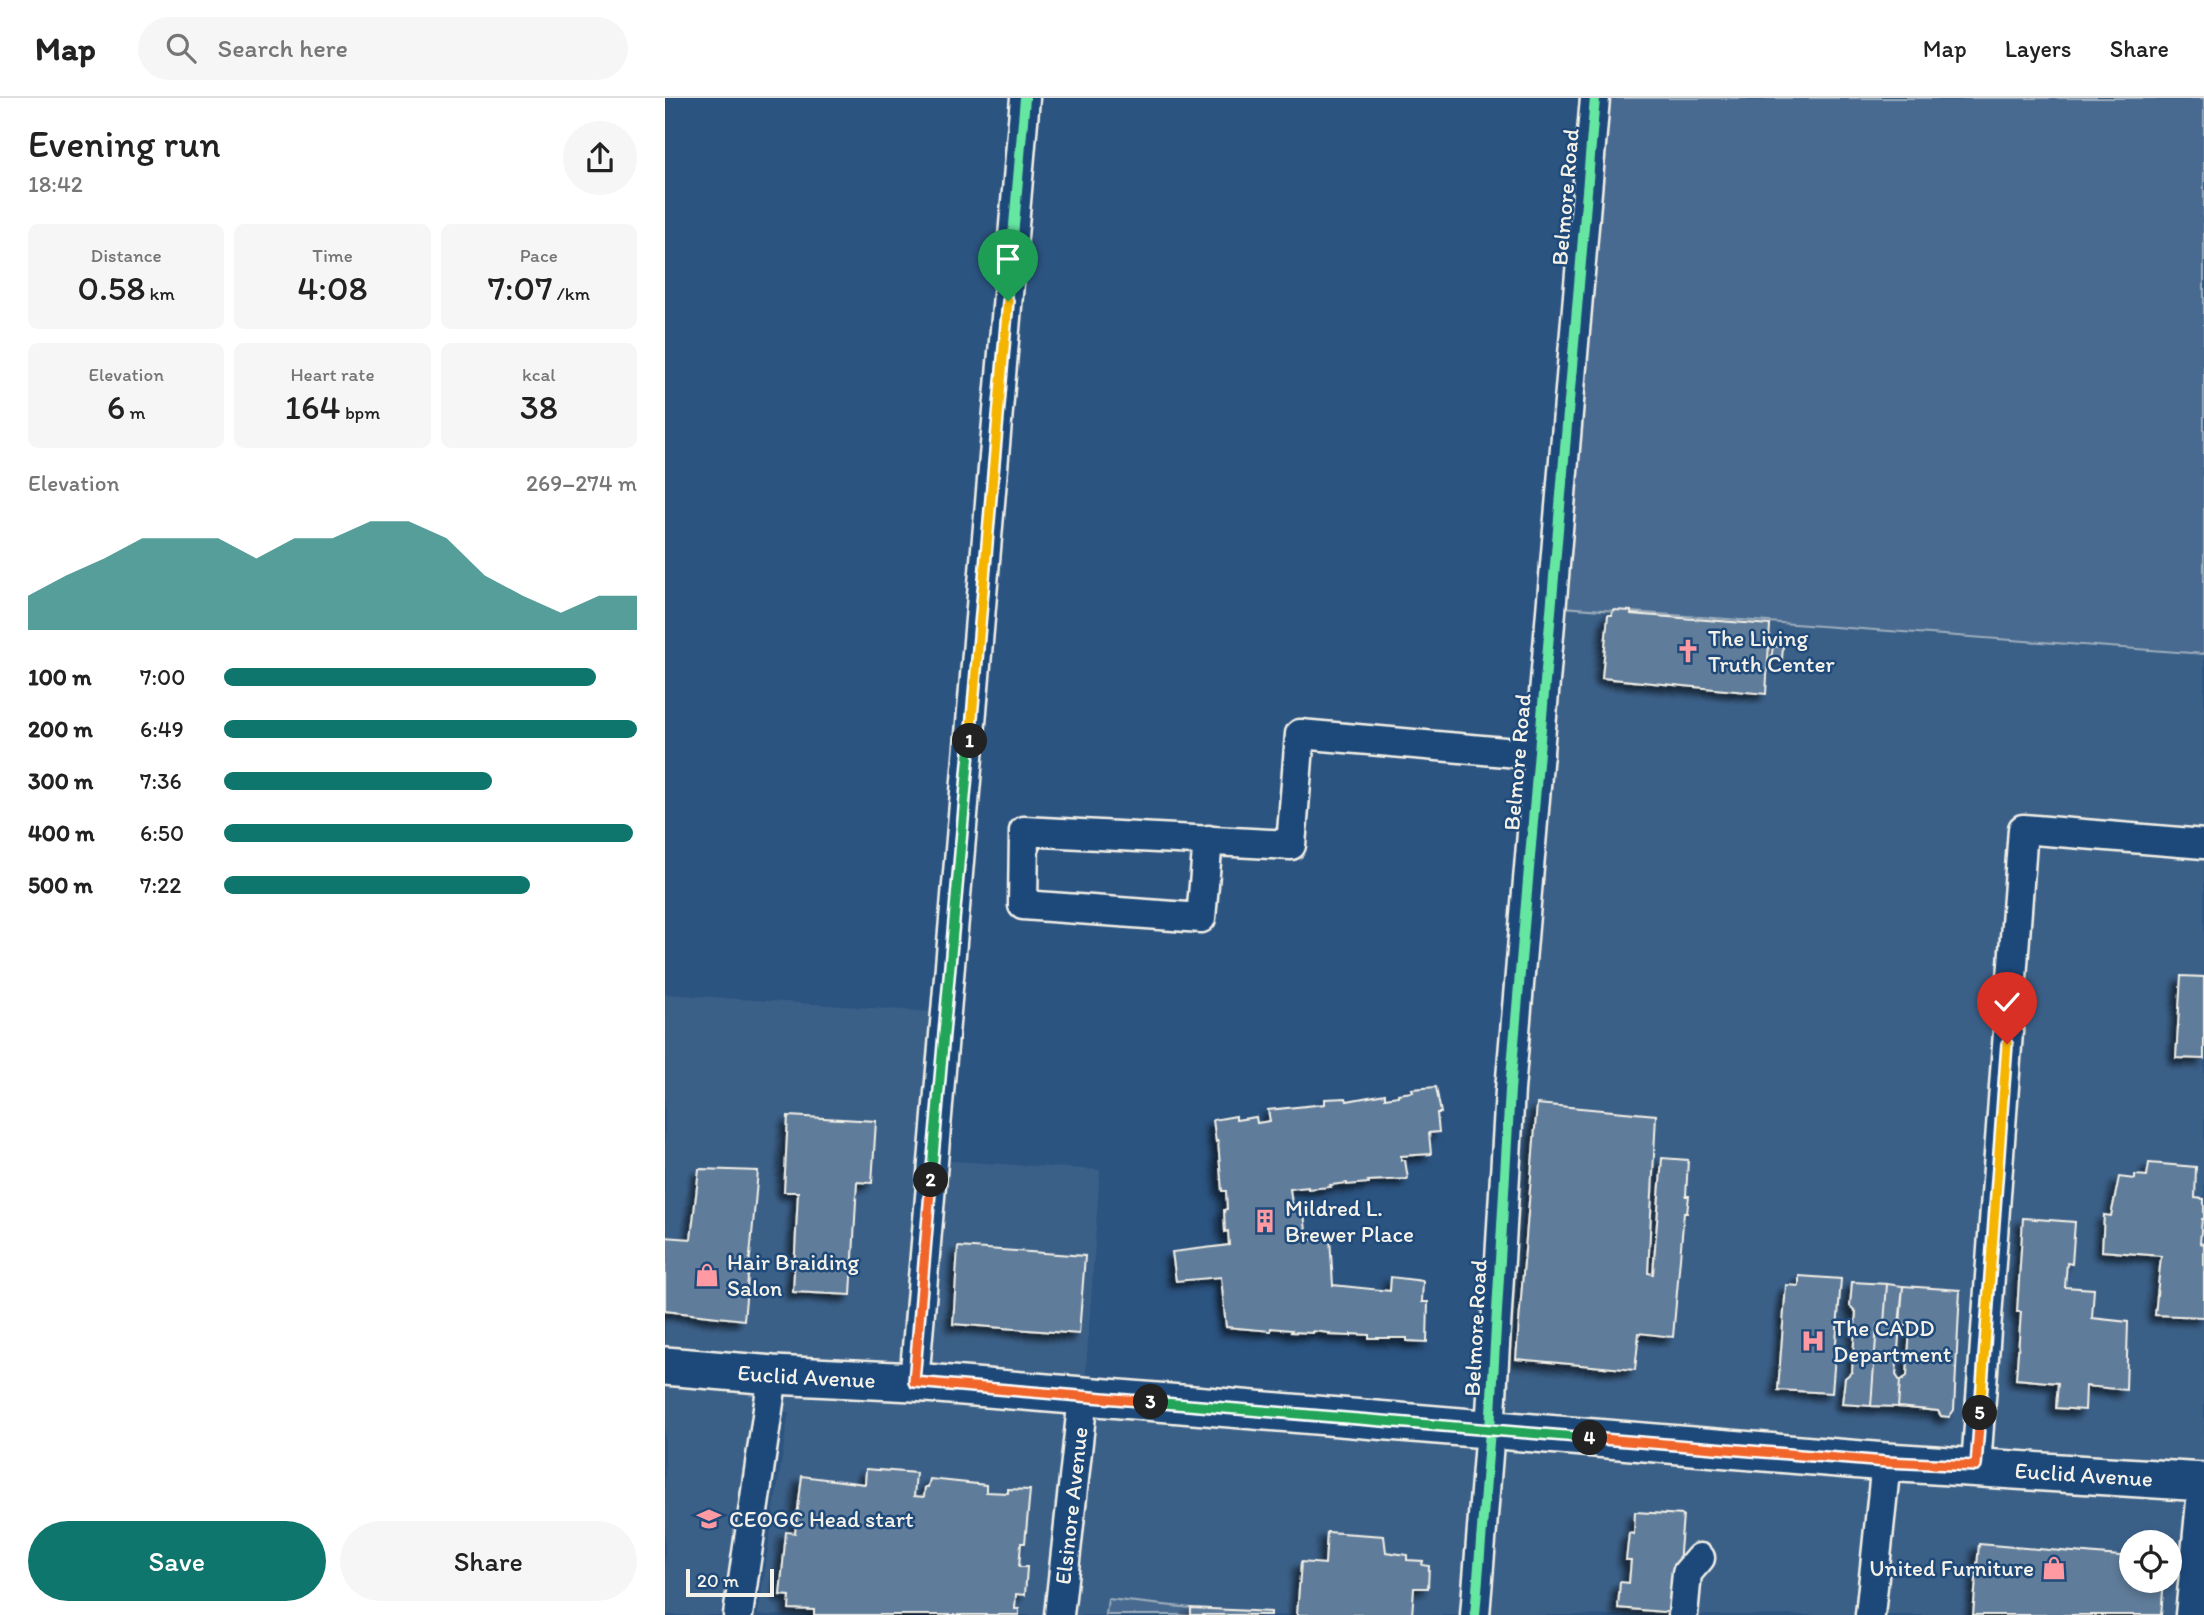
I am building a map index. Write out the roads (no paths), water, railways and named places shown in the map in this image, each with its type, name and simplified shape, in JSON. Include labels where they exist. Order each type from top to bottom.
[{"type":"main road","name":"Euclid Avenue","points":[[665,1366],[773,1376],[914,1382],[1886,1462],[2203,1482]]},
{"type":"street","points":[[914,1382],[1025,98]]},
{"type":"street","name":"Belmore Road","points":[[1475,1615],[1490,1430],[1510,1090],[1595,98]]},
{"type":"street","points":[[1208,840],[1201,918],[1023,905],[1024,831],[1208,840],[1291,845],[1300,734],[1539,755]]},
{"type":"street","points":[[1976,1466],[2023,829],[2204,844]]},
{"type":"street","points":[[739,1615],[773,1376]]},
{"type":"street","name":"Elsinore Avenue","points":[[1059,1615],[1083,1397]]},
{"type":"street","points":[[1870,1615],[1886,1462]]},
{"type":"street","points":[[2190,1615],[2203,1482]]},
{"type":"street","points":[[1683,1615],[1687,1573],[1700,1558]]},
{"type":"place","name":"The Living Truth Center","points":[[1688,651]]},
{"type":"place","name":"Mildred L. Brewer Place","points":[[1265,1221]]},
{"type":"place","name":"Hair Braiding Salon","points":[[707,1275]]},
{"type":"place","name":"The CADD Department","points":[[1813,1341]]},
{"type":"place","name":"CEOGC Head start","points":[[709,1519]]},
{"type":"place","name":"United Furniture","points":[[2054,1568]]}]
